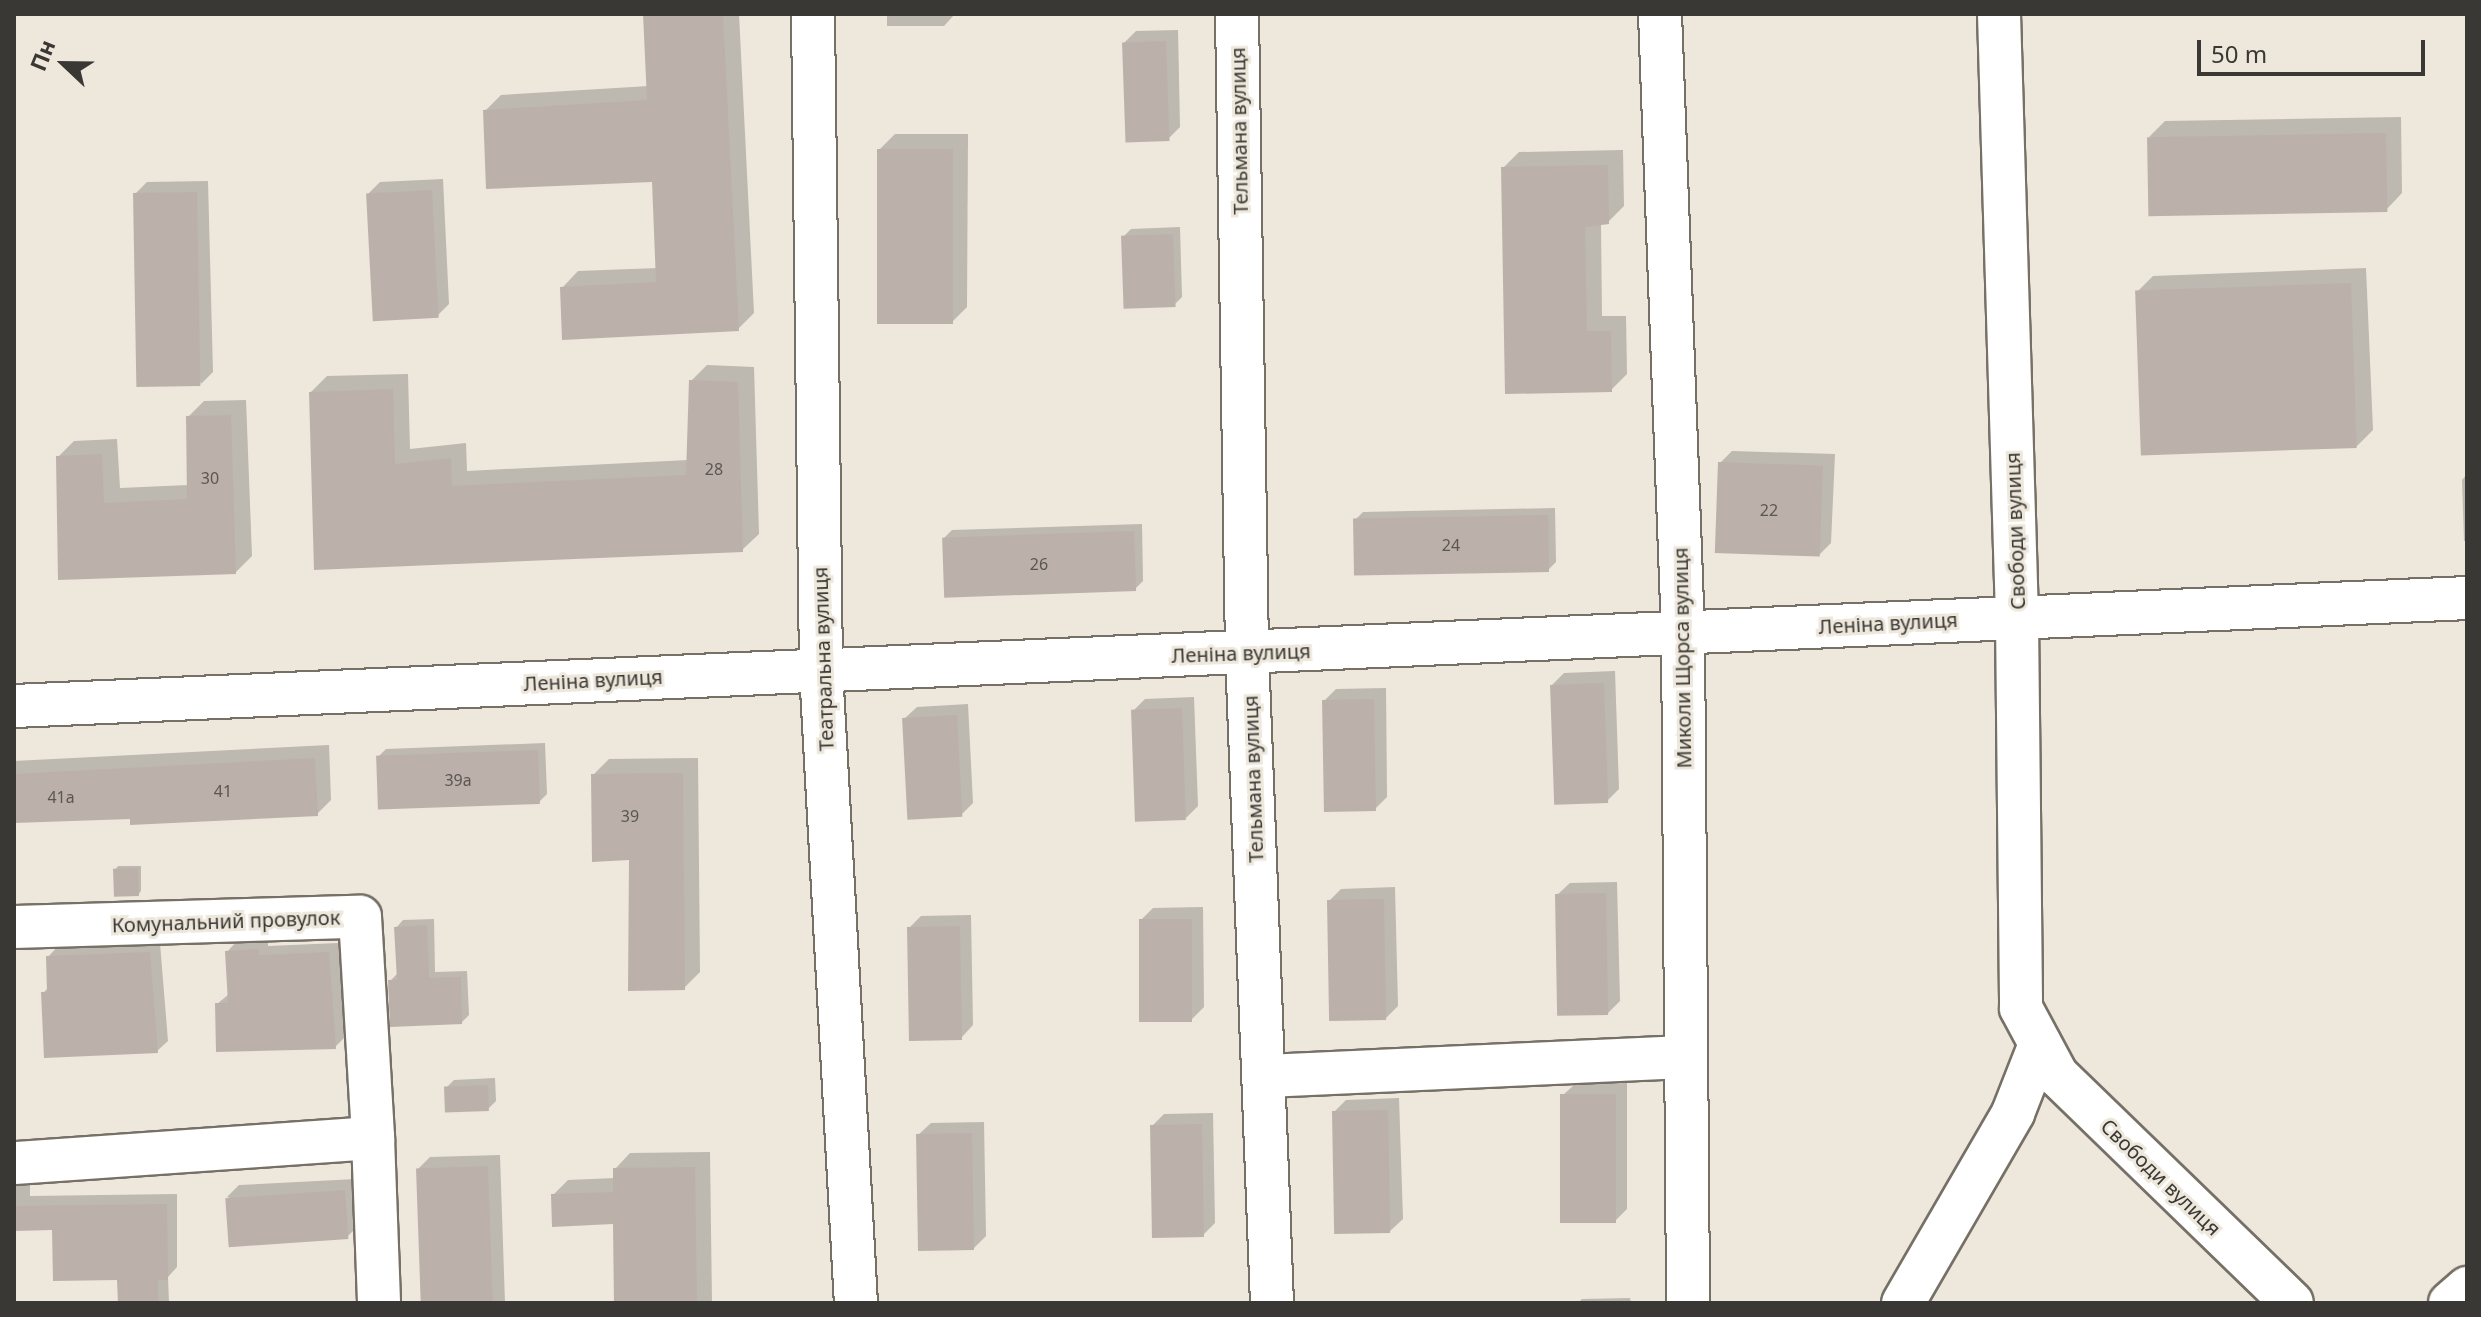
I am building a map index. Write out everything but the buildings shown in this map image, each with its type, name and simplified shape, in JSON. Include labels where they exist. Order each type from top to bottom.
[{"type":"street","name":"Театральна вулиця","points":[[813,14],[821,670],[856,1303]]},
{"type":"street","name":"Тельмана вулиця","points":[[1237,14],[1247,653],[1272,1303]]},
{"type":"street","name":"Миколи Щорса вулиця","points":[[1660,14],[1683,632],[1688,1303]]},
{"type":"street","name":"Свободи вулиця","points":[[1999,14],[2017,618],[2021,1008],[2057,1075],[2292,1303]]},
{"type":"street","name":"Леніна вулиця","points":[[14,706],[2467,598]]},
{"type":"street","name":"Комунальний провулок","points":[[14,927],[360,917],[379,1303]]},
{"type":"street","points":[[1903,1303],[2013,1113],[2040,1044]]},
{"type":"street","points":[[1265,1076],[1686,1057]]},
{"type":"street","points":[[14,1163],[373,1138]]},
{"type":"street","points":[[2450,1303],[2467,1288]]}]
